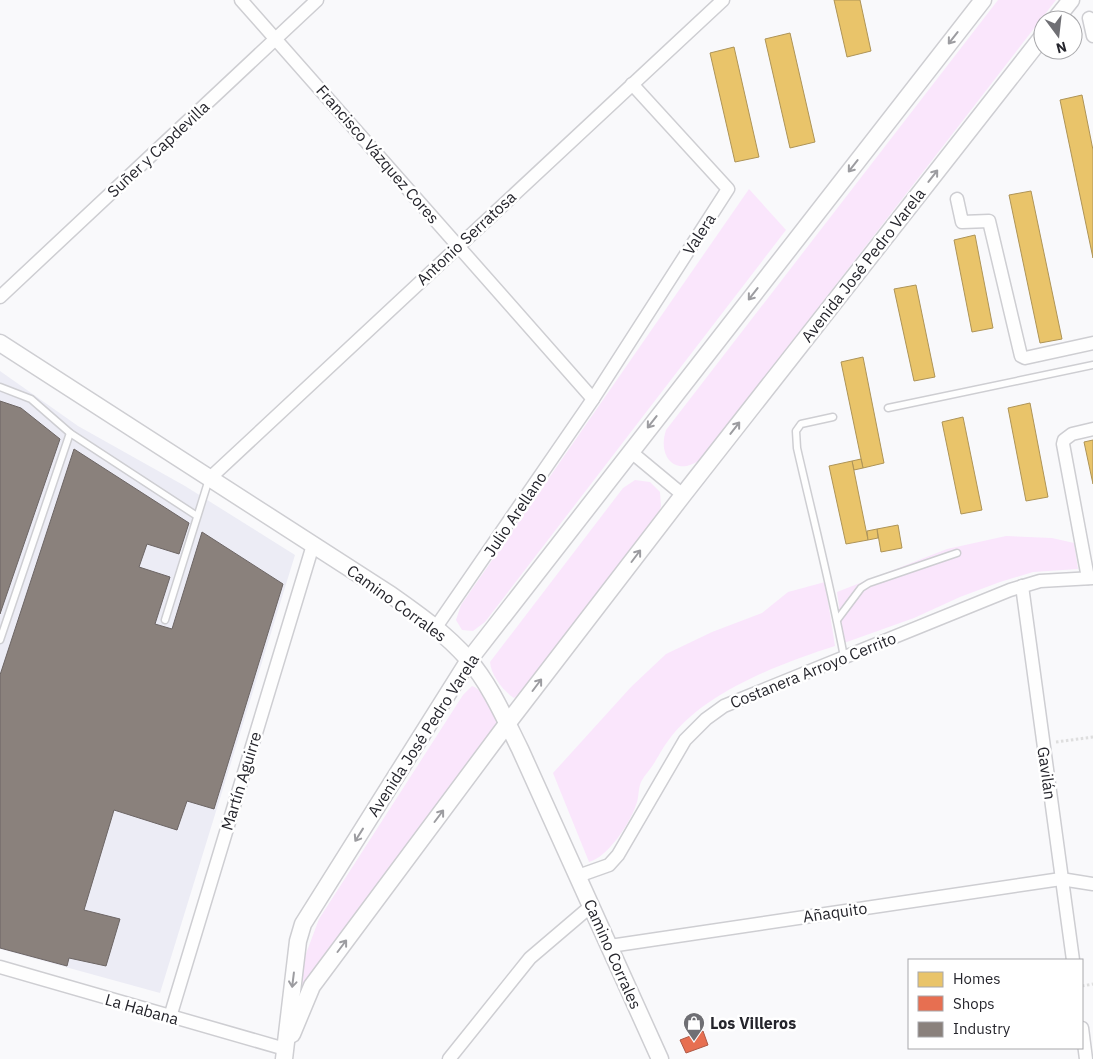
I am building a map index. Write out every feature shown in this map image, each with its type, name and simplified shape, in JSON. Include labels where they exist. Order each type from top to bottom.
[{"type":"street","name":"Francisco Vázquez Cores","points":[[241,0],[594,399]]},
{"type":"street","name":"Suñer y Capdevilla","points":[[0,297],[316,0]]},
{"type":"street","name":"Antonio Serratosa","points":[[210,478],[458,245],[724,0]]},
{"type":"street","name":"Avenida José Pedro Varela","points":[[284,1054],[298,941],[303,924],[469,660],[983,0]]},
{"type":"street","points":[[1063,10],[1071,0]]},
{"type":"street","points":[[1089,18],[1093,36]]},
{"type":"street","name":"Avenida José Pedro Varela","points":[[284,1054],[312,986],[507,724],[683,495],[1033,49]]},
{"type":"street","name":"Valera","points":[[594,399],[728,190],[632,84]]},
{"type":"street","points":[[957,199],[962,222],[989,221],[1020,356],[1025,358],[1093,343]]},
{"type":"street","name":"Camino Corrales","points":[[0,343],[313,546],[391,594],[436,627],[469,660],[507,724],[660,1059]]},
{"type":"street","name":"Julio Arellano","points":[[436,627],[594,399]]},
{"type":"street","points":[[1090,578],[1063,444],[1064,440],[1072,434],[1093,430]]},
{"type":"street","points":[[630,451],[683,495]]},
{"type":"street","name":"Martín Aguirre","points":[[170,1017],[313,546]]},
{"type":"street","name":"Costanera Arroyo Cerrito","points":[[578,876],[610,865],[618,855],[686,740],[706,719],[724,706],[1022,586],[1040,581],[1090,578]]},
{"type":"street","name":"Gavilán","points":[[1022,586],[1072,959]]},
{"type":"street","name":"Añaquito","points":[[610,946],[1061,879],[1093,884]]},
{"type":"street","points":[[449,1059],[530,958],[591,906]]},
{"type":"street","name":"La Habana","points":[[0,967],[170,1017],[284,1054]]},
{"type":"street","points":[[1083,1036],[1086,1059]]},
{"type":"lane","points":[[888,408],[1093,366]]},
{"type":"lane","points":[[0,387],[31,399],[70,433],[197,516]]},
{"type":"lane","points":[[833,417],[801,424],[796,431],[797,448],[844,657]]},
{"type":"lane","points":[[0,640],[70,433]]},
{"type":"lane","points":[[165,620],[210,478]]},
{"type":"lane","points":[[837,620],[861,588],[869,583],[957,553]]},
{"type":"path","points":[[1043,744],[1093,737]]},
{"type":"shaded area","points":[[998,0],[1056,0],[1048,10],[1033,10],[1033,30],[701,459],[684,466],[671,462],[664,449],[666,430]]},
{"type":"shaded area","points":[[749,189],[786,230],[485,622],[473,631],[462,630],[456,620],[461,605]]},
{"type":"shaded area","points":[[0,371],[78,426],[185,486],[295,555],[160,993],[0,949]]},
{"type":"shaded area","points":[[635,480],[650,482],[660,492],[661,506],[658,515],[523,691],[514,698],[498,682],[490,662],[623,488]]},
{"type":"shaded area","points":[[1006,536],[1052,538],[1074,543],[1078,569],[1033,572],[1000,582],[960,597],[914,618],[844,643],[837,592],[947,549]]},
{"type":"shaded area","points":[[825,582],[835,646],[767,671],[722,694],[701,708],[666,743],[643,779],[636,805],[624,830],[604,854],[589,862],[553,773],[631,687],[666,654],[712,632],[762,613],[788,592]]},
{"type":"shaded area","points":[[472,686],[482,693],[494,710],[498,728],[298,1003],[301,967],[319,919],[463,695]]},
{"type":"building: Homes","points":[[834,0],[860,0],[871,51],[847,57]]},
{"type":"building: Homes","points":[[790,33],[815,142],[790,148],[765,39]]},
{"type":"building: Homes","points":[[734,47],[759,157],[735,162],[710,53]]},
{"type":"building: Homes","points":[[1082,95],[1093,150],[1093,258],[1060,100]]},
{"type":"building: Homes","points":[[1031,191],[1062,339],[1040,343],[1009,195]]},
{"type":"building: Homes","points":[[975,235],[993,328],[972,332],[954,240]]},
{"type":"building: Homes","points":[[916,285],[935,377],[914,381],[894,289]]},
{"type":"building: Homes","points":[[863,357],[884,463],[863,468],[841,362]]},
{"type":"building: Homes","points":[[1030,403],[1048,497],[1026,501],[1008,408]]},
{"type":"building: Homes","points":[[963,417],[982,510],[961,514],[942,422]]},
{"type":"building: Homes","points":[[1093,440],[1093,484],[1084,442]]},
{"type":"building: Homes","points":[[861,459],[863,468],[854,470],[852,461]]},
{"type":"building: Homes","points":[[852,461],[868,540],[846,544],[829,466]]},
{"type":"building: Homes","points":[[898,525],[902,548],[881,552],[877,529]]},
{"type":"building: Homes","points":[[877,529],[878,538],[868,540],[867,531]]},
{"type":"building: Shops","name":"Los Villeros","points":[[703,1031],[708,1045],[686,1053],[680,1040]]},
{"type":"building: Industry","points":[[0,401],[21,408],[60,439],[0,614]]},
{"type":"building: Industry","points":[[74,449],[189,523],[179,554],[147,544],[139,567],[170,577],[155,624],[172,629],[202,532],[283,584],[214,809],[187,801],[177,830],[114,810],[84,910],[120,919],[106,966],[69,958],[67,966],[0,948],[0,675]]},
{"type":"place","name":"Los Villeros","points":[[694,1042]]}]
